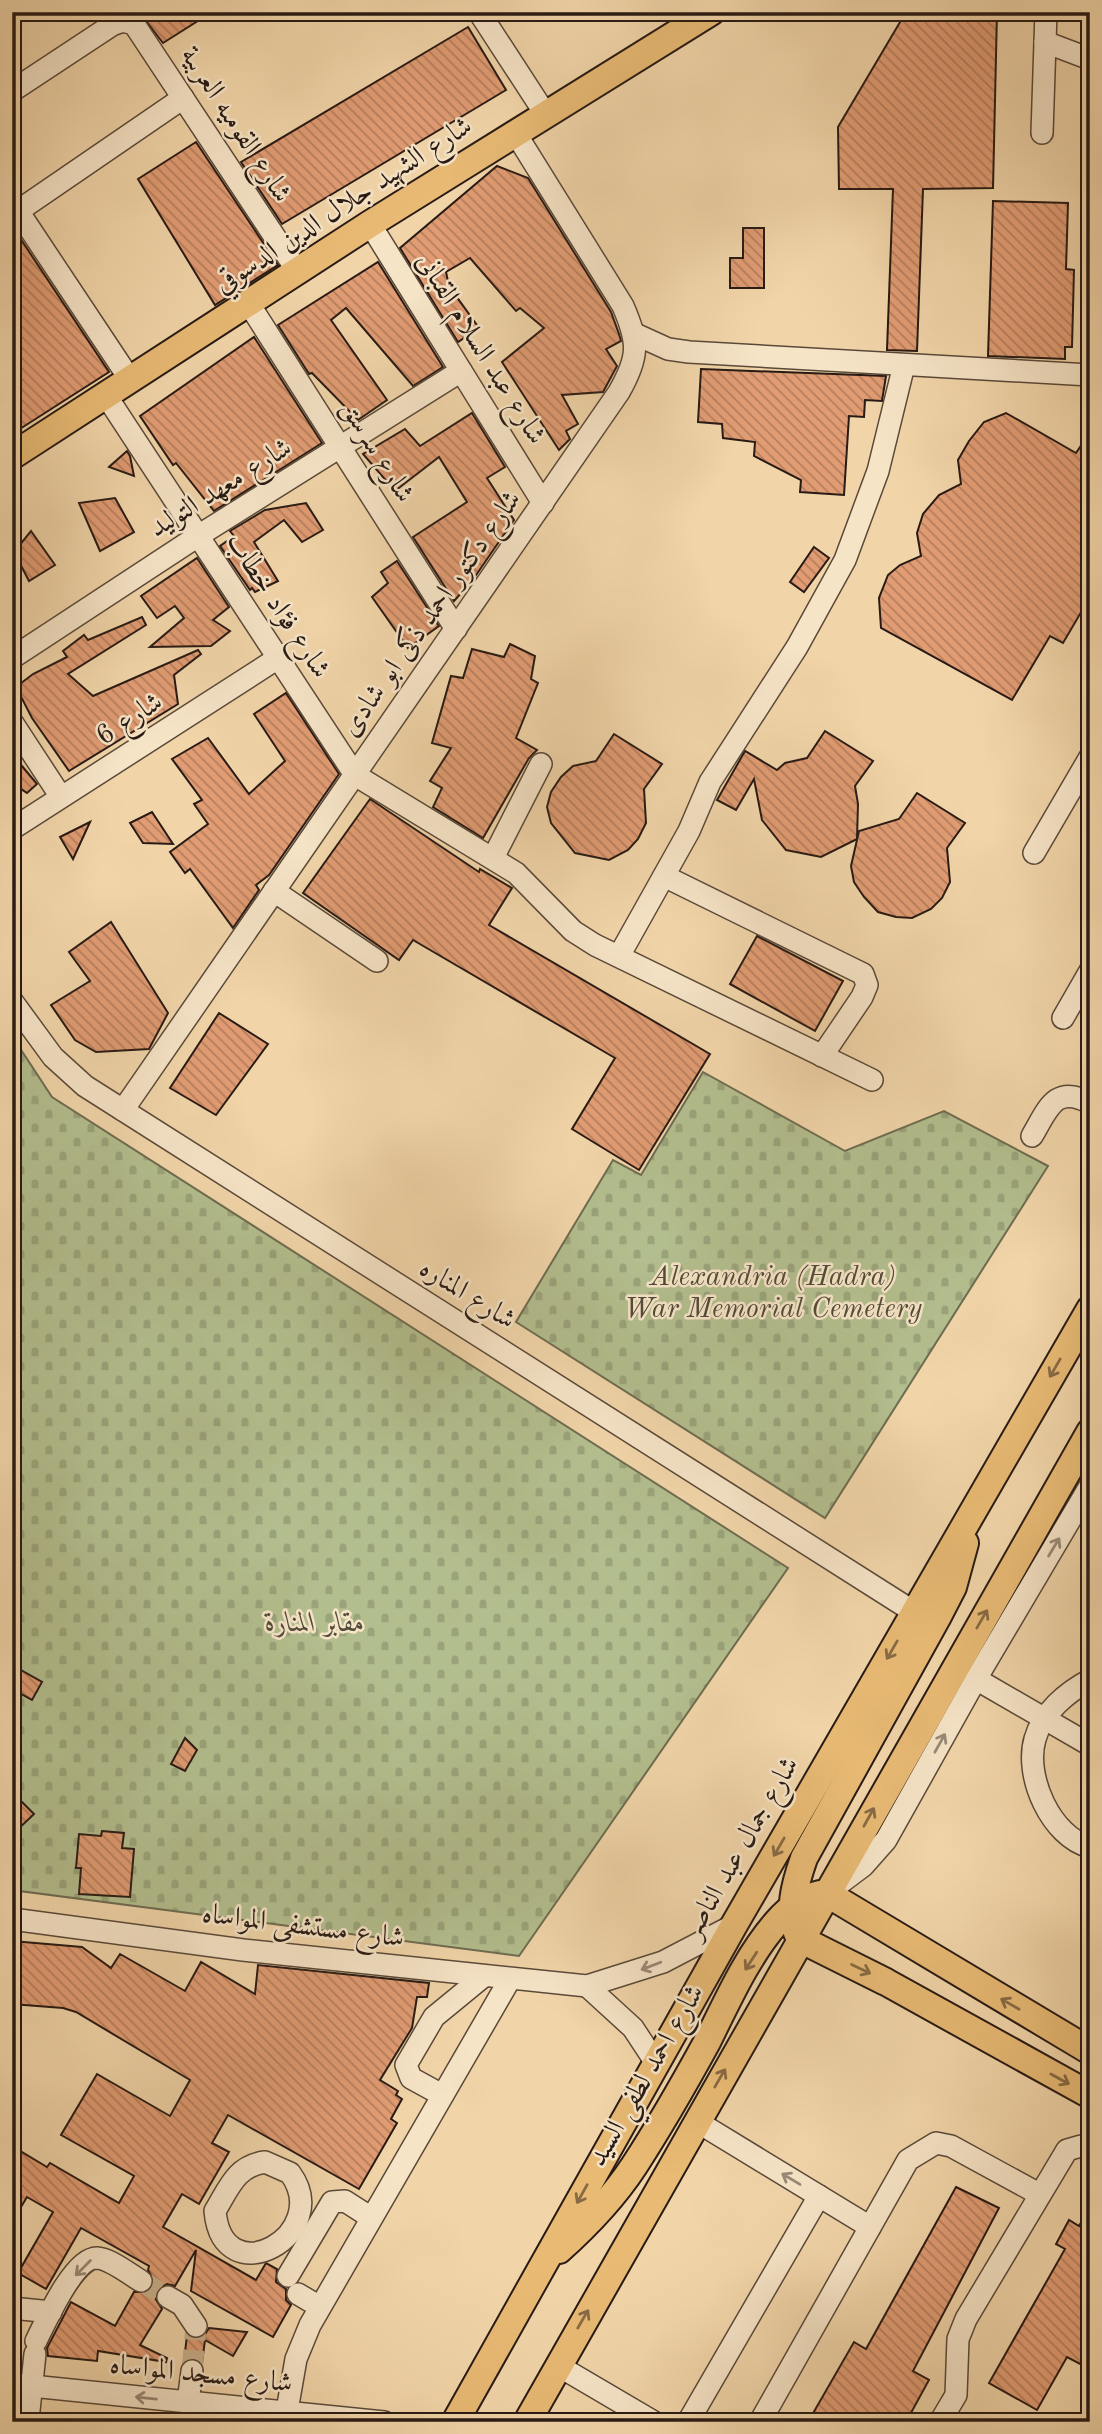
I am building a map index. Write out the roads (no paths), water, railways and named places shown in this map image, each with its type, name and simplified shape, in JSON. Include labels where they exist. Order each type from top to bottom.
[{"type":"main road","name":"شارع الشهيد جلال الدين الدسوقي","points":[[12,456],[107,397],[370,224],[711,12]]},
{"type":"main road","name":"شارع جمال عبد الناصر","points":[[455,2422],[734,1924],[1090,1309]]},
{"type":"main road","points":[[527,2422],[1090,1432]]},
{"type":"main road","points":[[969,1518],[953,1587],[814,1835],[795,1883],[794,1926],[800,1939],[886,1982],[1090,2095]]},
{"type":"main road","points":[[826,1893],[1090,2050]]},
{"type":"main road","name":"شارع احمد لطفي السيد","points":[[541,2266],[587,2225],[633,2168],[771,1929],[793,1908],[814,1895],[826,1893]]},
{"type":"street","points":[[479,12],[546,115]]},
{"type":"street","points":[[1042,133],[1045,12]]},
{"type":"street","name":"شارع القوميه العربية","points":[[12,91],[122,21],[134,24],[298,272]]},
{"type":"street","points":[[1045,42],[1090,60]]},
{"type":"street","points":[[131,381],[15,206],[183,98]]},
{"type":"street","name":"شارع دكتور احمد ذكى ابو شادى","points":[[123,1110],[456,629],[634,365],[635,334],[623,306],[516,134]]},
{"type":"street","name":"شارع عبد السلام القبانى","points":[[370,224],[542,503]]},
{"type":"street","name":"شارع سرسق","points":[[249,304],[456,629]]},
{"type":"street","points":[[635,334],[667,349],[689,352],[1090,375]]},
{"type":"street","points":[[619,956],[689,831],[710,782],[797,647],[845,560],[875,481],[904,365]]},
{"type":"street","name":"شارع معهد التوليد","points":[[12,658],[198,536],[461,371]]},
{"type":"street","name":"شارع فؤاد خطاب","points":[[107,397],[355,775]]},
{"type":"street","name":"شارع 6","points":[[12,829],[278,658]]},
{"type":"street","points":[[12,722],[61,797]]},
{"type":"street","points":[[1034,853],[1090,757]]},
{"type":"street","points":[[493,858],[541,764]]},
{"type":"street","points":[[355,775],[493,858],[538,892],[573,931],[872,1080]]},
{"type":"street","points":[[664,876],[863,974],[867,985],[862,997],[822,1056]]},
{"type":"street","points":[[274,891],[377,961]]},
{"type":"street","points":[[1063,1018],[1090,971]]},
{"type":"street","name":"شارع المناره","points":[[12,1001],[53,1057],[85,1086],[914,1612]]},
{"type":"street","points":[[1032,1136],[1055,1100],[1065,1095],[1090,1103]]},
{"type":"street","points":[[826,1893],[863,1866],[886,1840],[976,1679],[1090,1486]]},
{"type":"street","points":[[976,1679],[1090,1745]]},
{"type":"street","points":[[1090,1680],[1074,1688],[1045,1719],[1035,1739],[1034,1769],[1041,1797],[1056,1822],[1078,1842],[1090,1847]]},
{"type":"street","name":"شارع مستشفى المواساه","points":[[12,1919],[243,1950],[587,1986],[663,1962],[734,1924]]},
{"type":"street","points":[[442,2095],[411,2078],[406,2066],[434,2017],[484,1976]]},
{"type":"street","points":[[286,2417],[296,2359],[320,2307],[510,1979]]},
{"type":"street","points":[[587,1986],[633,2028],[656,2063]]},
{"type":"street","points":[[696,2121],[870,2227]]},
{"type":"street","points":[[760,2422],[908,2160],[936,2144],[951,2146],[1039,2194]]},
{"type":"street","points":[[941,2421],[956,2395],[958,2339],[965,2319],[1067,2150],[1081,2146],[1090,2148]]},
{"type":"street","points":[[265,2162],[278,2166],[298,2184],[301,2211],[291,2227],[281,2244],[270,2251],[243,2253],[222,2237],[215,2211],[239,2171],[251,2164],[265,2162]]},
{"type":"street","points":[[688,2422],[819,2196]]},
{"type":"street","points":[[320,2307],[293,2285],[310,2238],[332,2202],[338,2200],[370,2217]]},
{"type":"street","points":[[291,2227],[310,2238]]},
{"type":"street","points":[[27,2420],[22,2385],[51,2312],[62,2291],[86,2261],[95,2258],[141,2281]]},
{"type":"street","points":[[168,2297],[183,2305],[195,2326]]},
{"type":"street","points":[[12,2308],[51,2312]]},
{"type":"street","points":[[557,2365],[654,2422]]},
{"type":"street","points":[[188,2402],[192,2371]]},
{"type":"street","name":"شارع مسجد المواساه","points":[[22,2385],[188,2402],[286,2417],[384,2422]]},
{"type":"tunnel","points":[[141,2281],[168,2297]]},
{"type":"tunnel","points":[[192,2371],[196,2326]]},
{"type":"park label","name":"Alexandria (Hadra) War Memorial Cemetery","points":[[773,1294]]},
{"type":"park label","name":"مقابر المنارة","points":[[315,1624]]}]
